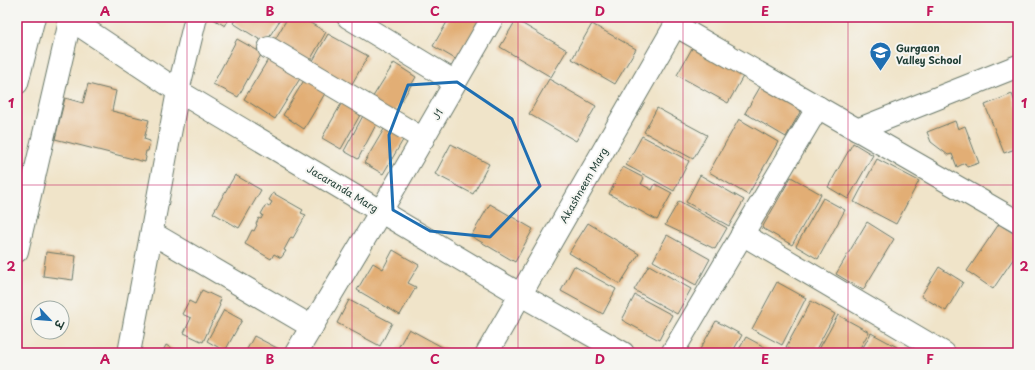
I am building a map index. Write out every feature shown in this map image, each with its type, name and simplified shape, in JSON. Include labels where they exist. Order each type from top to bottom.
[{"type":"street","points":[[130,353],[178,91],[196,17]]},
{"type":"street","points":[[348,17],[455,82]]},
{"type":"street","name":"J1","points":[[296,353],[377,219],[493,17]]},
{"type":"street","points":[[17,83],[31,18],[52,26],[69,18]]},
{"type":"street","points":[[17,251],[69,18]]},
{"type":"street","name":"Jacaranda Marg","points":[[69,18],[178,91],[377,219],[521,295],[622,353]]},
{"type":"street","points":[[677,21],[818,107],[1018,222]]},
{"type":"street","name":"Akashneem Marg","points":[[487,353],[677,21]]},
{"type":"street","points":[[270,48],[423,139]]},
{"type":"street","points":[[858,130],[1018,66]]},
{"type":"street","points":[[672,353],[818,107]]},
{"type":"street","points":[[152,233],[312,327]]},
{"type":"street","points":[[742,234],[944,353]]},
{"type":"highlighted area","points":[[457,82],[512,119],[540,186],[490,237],[430,231],[393,210],[389,135],[408,85]]},
{"type":"building","points":[[210,17],[230,17],[225,26]]},
{"type":"building","points":[[237,17],[282,17],[265,43],[233,23]]},
{"type":"building","points":[[288,17],[300,17],[326,32],[308,64],[273,43]]},
{"type":"building","points":[[450,17],[474,17],[480,20],[457,60],[433,46]]},
{"type":"building","points":[[572,17],[582,17],[580,21]]},
{"type":"building","points":[[649,17],[661,17],[658,23]]},
{"type":"building","points":[[516,20],[567,50],[551,77],[500,47]]},
{"type":"building","points":[[592,24],[636,49],[615,84],[572,59]]},
{"type":"building","points":[[328,34],[368,56],[349,89],[310,66]]},
{"type":"building","points":[[237,39],[262,53],[238,97],[213,84]]},
{"type":"building","points":[[695,43],[746,71],[728,103],[677,75]]},
{"type":"building","points":[[269,58],[301,77],[275,119],[244,99]]},
{"type":"building","points":[[394,63],[416,77],[392,117],[369,103]]},
{"type":"building","points":[[306,77],[327,90],[304,129],[283,115]]},
{"type":"building","points":[[549,79],[596,106],[576,141],[529,114]]},
{"type":"building","points":[[763,82],[804,105],[786,137],[745,113]]},
{"type":"building","points":[[88,84],[116,91],[112,111],[149,120],[144,139],[150,141],[148,151],[146,151],[145,162],[55,139],[65,98],[83,103]]},
{"type":"building","points":[[1012,94],[1018,111],[1018,148],[1004,153],[985,105]]},
{"type":"building","points":[[345,97],[364,108],[341,149],[322,138]]},
{"type":"building","points":[[657,108],[707,135],[693,159],[644,132]]},
{"type":"building","points":[[365,112],[379,119],[358,159],[344,151]]},
{"type":"building","points":[[739,119],[778,142],[748,195],[709,172]]},
{"type":"building","points":[[955,121],[958,129],[965,126],[979,163],[967,167],[965,163],[957,167],[952,154],[948,155],[931,142],[927,132]]},
{"type":"building","points":[[387,124],[406,135],[383,174],[364,163]]},
{"type":"building","points":[[642,136],[689,161],[674,191],[626,165]]},
{"type":"building","points":[[853,143],[873,155],[848,199],[828,187]]},
{"type":"building","points":[[451,144],[489,164],[473,194],[435,174]]},
{"type":"building","points":[[877,159],[919,181],[896,224],[854,202]]},
{"type":"building","points":[[623,167],[644,178],[641,184],[652,190],[655,184],[672,193],[657,220],[609,194]]},
{"type":"building","points":[[235,175],[261,190],[239,228],[213,213]]},
{"type":"building","points":[[700,175],[744,200],[729,226],[686,202]]},
{"type":"building","points":[[791,177],[821,194],[792,245],[762,228]]},
{"type":"building","points":[[273,193],[303,210],[301,213],[306,215],[293,238],[291,237],[284,250],[286,251],[281,258],[274,254],[271,259],[245,244],[252,230],[254,231],[259,218],[261,219],[263,215],[261,214],[266,205],[269,207],[272,202],[269,200]]},
{"type":"building","points":[[823,198],[845,210],[818,259],[796,246]]},
{"type":"building","points":[[679,201],[727,228],[715,249],[665,225]]},
{"type":"building","points":[[490,204],[533,229],[515,262],[471,236]]},
{"type":"building","points":[[867,222],[894,239],[863,290],[836,274]]},
{"type":"building","points":[[588,223],[639,254],[620,284],[569,253]]},
{"type":"building","points":[[999,224],[1018,236],[1018,252],[993,289],[967,271]]},
{"type":"building","points":[[667,235],[710,259],[696,285],[653,261]]},
{"type":"building","points":[[393,250],[419,265],[408,283],[416,287],[400,315],[357,290],[373,263],[383,269]]},
{"type":"building","points":[[46,252],[76,256],[73,280],[43,276]]},
{"type":"building","points":[[649,265],[691,289],[677,314],[634,290]]},
{"type":"building","points":[[574,266],[616,289],[603,314],[561,291]]},
{"type":"building","points":[[939,267],[963,282],[946,311],[921,296]]},
{"type":"building","points":[[777,282],[806,298],[782,345],[752,329]]},
{"type":"building","points":[[202,290],[221,299],[220,305],[203,342],[184,333],[191,318],[182,314],[189,301],[195,304]]},
{"type":"building","points":[[635,295],[672,315],[659,340],[622,320]]},
{"type":"building","points":[[349,300],[392,323],[380,346],[337,323]]},
{"type":"building","points":[[811,301],[835,314],[814,353],[797,353],[786,347]]},
{"type":"building","points":[[224,310],[242,320],[225,351],[207,341]]},
{"type":"building","points":[[838,315],[869,332],[857,353],[817,353]]},
{"type":"building","points":[[716,321],[742,335],[732,353],[698,353]]},
{"type":"building","points":[[409,329],[453,353],[395,353]]},
{"type":"building","points":[[871,333],[897,347],[893,353],[860,353]]},
{"type":"building","points":[[254,336],[279,349],[277,353],[245,353]]},
{"type":"building","points":[[746,337],[772,351],[772,353],[737,353]]},
{"type":"building","points":[[166,345],[173,349],[172,351],[176,353],[162,353]]},
{"type":"place","name":"Gurgaon Valley School","points":[[881,72]]}]
